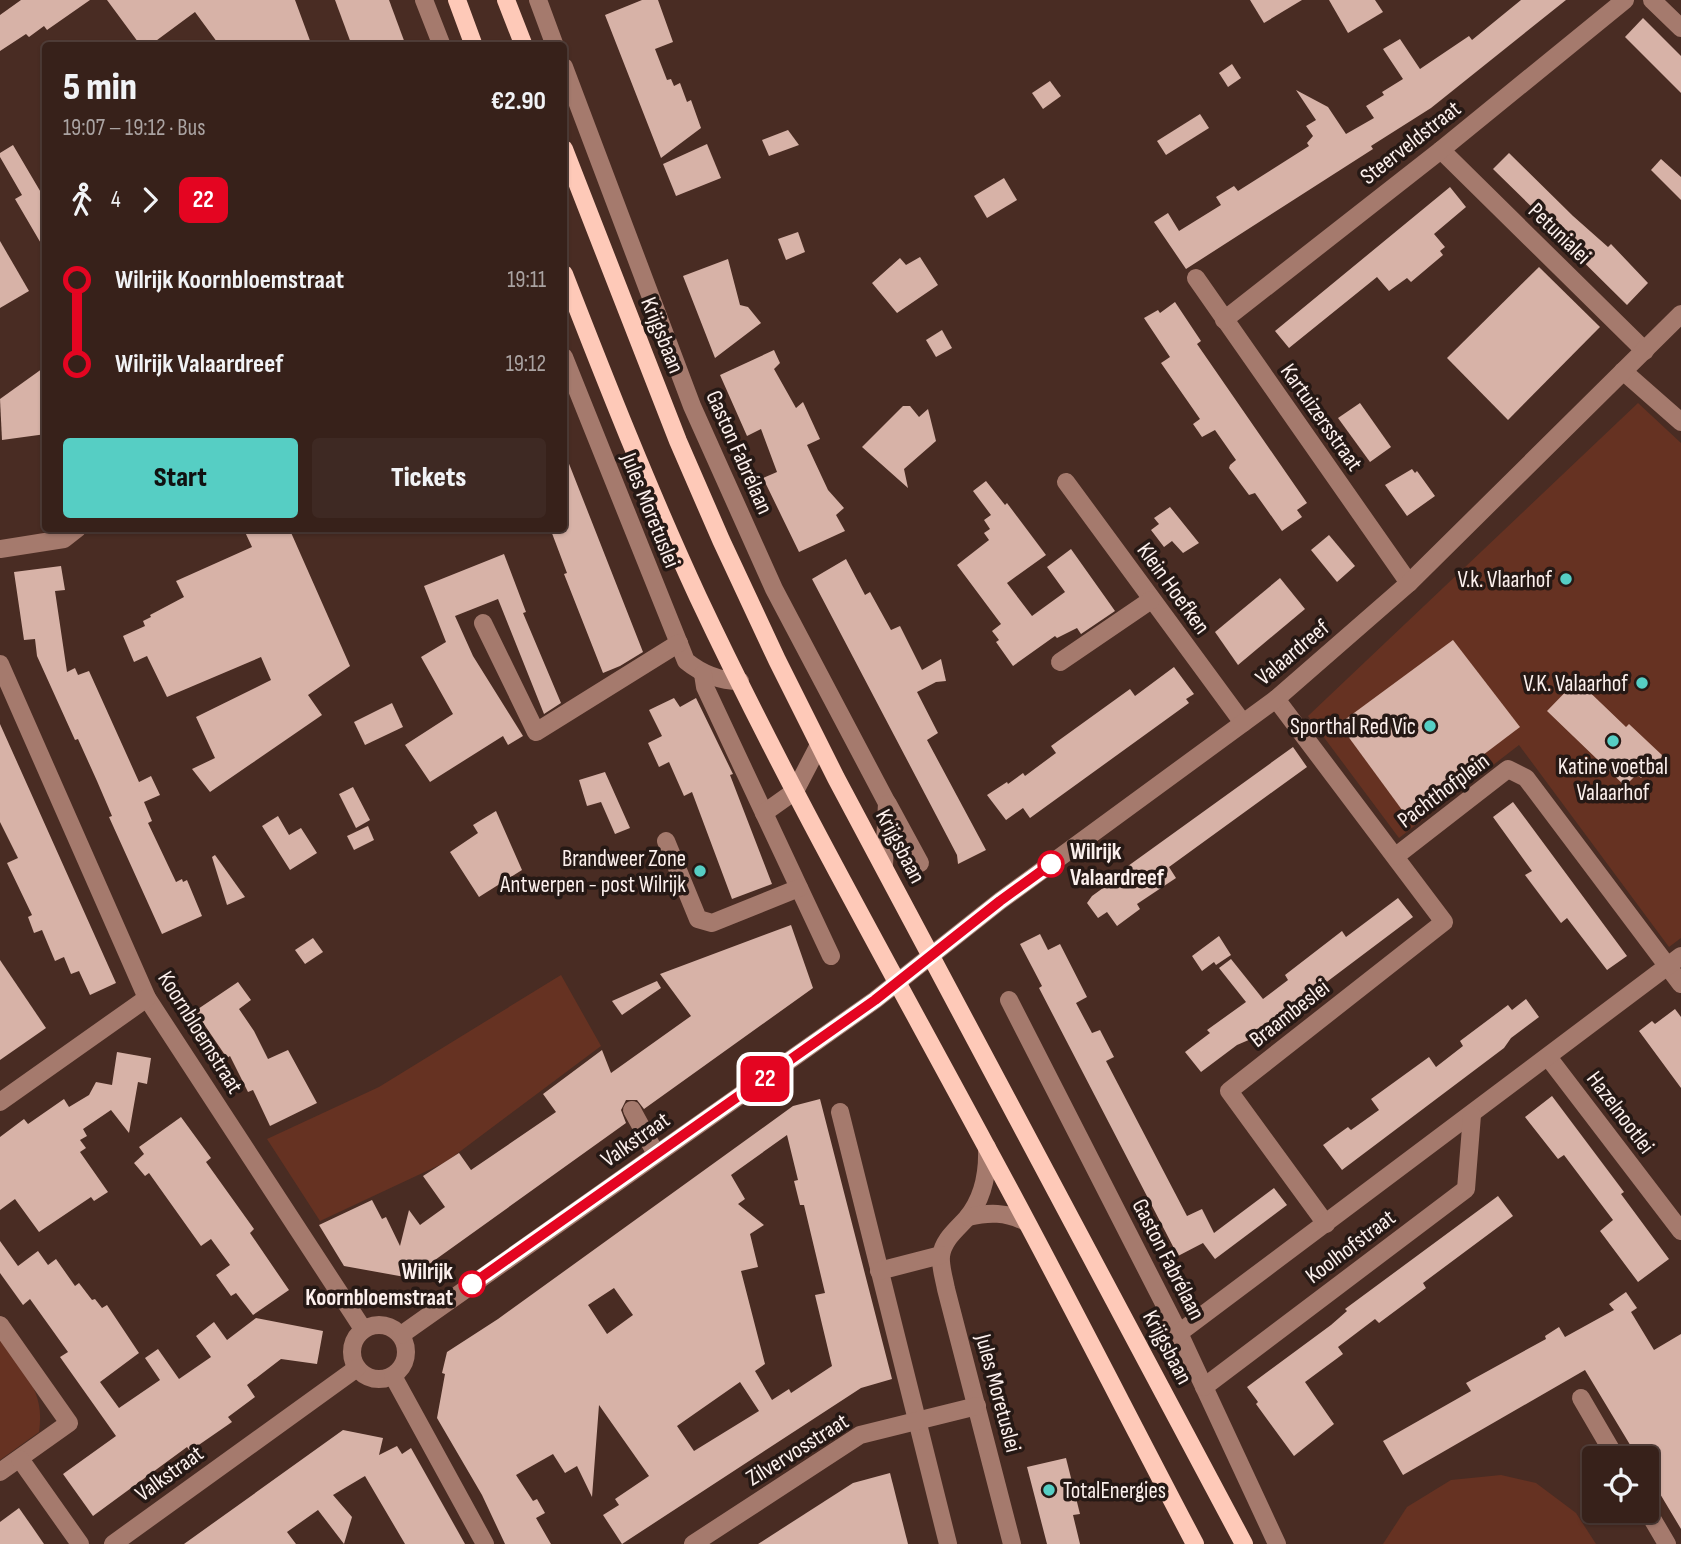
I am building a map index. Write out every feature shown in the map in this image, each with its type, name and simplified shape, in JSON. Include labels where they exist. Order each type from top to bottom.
[{"type":"main road","points":[[457,0],[473,42]]},
{"type":"main road","points":[[506,0],[522,42]]},
{"type":"main road","name":"Krijgsbaan","points":[[567,157],[683,454],[777,660],[819,745],[1244,1544]]},
{"type":"main road","points":[[567,282],[652,494],[699,599],[795,791],[896,983],[987,1147],[1195,1544]]},
{"type":"street","points":[[424,0],[440,42]]},
{"type":"street","points":[[538,0],[554,42]]},
{"type":"street","name":"Steerveldstraat","points":[[1224,320],[1441,150],[1625,0]]},
{"type":"street","points":[[1652,0],[1681,28]]},
{"type":"street","name":"Gaston Fabrélaan","points":[[567,75],[692,406],[774,589],[920,863]]},
{"type":"street","name":"Petunialei","points":[[1441,150],[1645,351]]},
{"type":"street","name":"Kartuizersstraat","points":[[1196,278],[1409,583]]},
{"type":"street","name":"Valaardreef","points":[[896,983],[1000,901],[1276,699],[1409,583],[1681,314]]},
{"type":"street","name":"Jules Moretuslei","points":[[567,365],[686,661],[703,674],[705,687],[831,956]]},
{"type":"street","points":[[1623,371],[1681,422]]},
{"type":"street","name":"Klein Hoefken","points":[[1066,482],[1243,723]]},
{"type":"street","points":[[0,549],[64,539],[73,532]]},
{"type":"street","points":[[1060,662],[1151,600]]},
{"type":"street","points":[[484,623],[536,732],[678,643]]},
{"type":"street","name":"Koornbloemstraat","points":[[0,664],[148,998],[363,1329]]},
{"type":"street","points":[[703,674],[740,681]]},
{"type":"street","name":"Pachthofplein","points":[[1276,699],[1396,856],[1508,769],[1525,778],[1674,961]]},
{"type":"street","points":[[764,813],[795,791],[819,745]]},
{"type":"street","points":[[884,865],[887,803]]},
{"type":"street","points":[[666,841],[698,919],[712,923],[799,888]]},
{"type":"street","name":"Braambeslei","points":[[1326,1224],[1230,1091],[1444,922],[1396,856]]},
{"type":"street","points":[[1674,961],[1681,984]]},
{"type":"street","name":"Koolhofstraat","points":[[1180,1333],[1674,961]]},
{"type":"street","name":"Valkstraat","points":[[401,1335],[896,983]]},
{"type":"street","points":[[0,1102],[148,998]]},
{"type":"street","name":"Gaston Fabrélaan","points":[[1009,1000],[1180,1333],[1277,1544]]},
{"type":"street","name":"Hazelnootlei","points":[[1548,1057],[1681,1231]]},
{"type":"street","points":[[632,1110],[656,1154]]},
{"type":"street","points":[[840,1112],[948,1544]]},
{"type":"street","name":"Koolhofstraat","points":[[1204,1387],[1466,1189],[1472,1115]]},
{"type":"street","points":[[879,1271],[941,1255],[949,1236],[968,1217],[984,1186],[988,1171],[987,1147]]},
{"type":"street","points":[[968,1217],[997,1213],[1013,1215],[1026,1222]]},
{"type":"street","name":"Jules Moretuslei","points":[[941,1255],[946,1289],[1012,1544]]},
{"type":"street","points":[[377,1324],[391,1327],[401,1335],[407,1350],[404,1365],[393,1376],[380,1380],[367,1377],[357,1368],[352,1355],[354,1341],[363,1329],[377,1324]]},
{"type":"street","points":[[0,1325],[69,1423],[0,1472]]},
{"type":"street","name":"Valkstraat","points":[[113,1544],[357,1368]]},
{"type":"street","points":[[393,1376],[485,1544]]},
{"type":"street","points":[[1581,1398],[1609,1446]]},
{"type":"street","name":"Zilvervosstraat","points":[[693,1544],[860,1435],[977,1406]]},
{"type":"street","points":[[20,1459],[80,1544]]},
{"type":"street","points":[[1655,1523],[1667,1544]]},
{"type":"shaded area","name":"V.k. Vlaarhof","points":[[1638,403],[1681,443],[1681,938],[1669,947],[1519,745],[1399,838],[1308,716]]},
{"type":"shaded area","points":[[561,975],[601,1046],[446,1162],[320,1221],[267,1139],[379,1087]]},
{"type":"shaded area","points":[[0,1338],[36,1393],[40,1418],[39,1432],[0,1460]]},
{"type":"shaded area","points":[[1501,1475],[1536,1483],[1576,1513],[1596,1544],[1383,1544],[1407,1507],[1451,1480]]},
{"type":"building","points":[[21,0],[90,0],[47,30],[44,26],[29,37],[26,34],[0,51],[0,15]]},
{"type":"building","points":[[107,0],[295,0],[311,42],[217,42],[195,12],[154,42],[138,42]]},
{"type":"building","points":[[335,0],[389,0],[405,42],[351,42]]},
{"type":"building","points":[[642,0],[658,0],[673,42],[655,49],[667,80],[671,79],[674,86],[680,83],[687,102],[691,100],[701,128],[661,158],[605,15]]},
{"type":"building","points":[[1250,0],[1302,0],[1264,23]]},
{"type":"building","points":[[1329,0],[1375,0],[1383,12],[1348,33]]},
{"type":"building","points":[[1521,0],[1566,0],[1431,108],[1371,146],[1373,149],[1186,269],[1154,222],[1168,213],[1179,231],[1221,205],[1216,197],[1234,186],[1238,191],[1309,146],[1307,143],[1313,136],[1306,126],[1316,120],[1296,90],[1328,107],[1346,134],[1374,118],[1366,106],[1403,79],[1383,49],[1400,39],[1420,69],[1469,36],[1472,40]]},
{"type":"building","points":[[1643,18],[1681,56],[1681,93],[1625,37]]},
{"type":"building","points":[[1232,64],[1241,78],[1228,87],[1219,73]]},
{"type":"building","points":[[1050,81],[1061,96],[1043,109],[1032,93]]},
{"type":"building","points":[[1200,114],[1209,128],[1166,155],[1157,141]]},
{"type":"building","points":[[788,130],[799,145],[769,156],[762,140]]},
{"type":"building","points":[[707,144],[721,178],[676,196],[663,164]]},
{"type":"building","points":[[13,145],[42,194],[42,245],[15,199],[22,195],[0,153]]},
{"type":"building","points":[[1509,153],[1573,216],[1608,247],[1611,244],[1648,283],[1627,305],[1493,169]]},
{"type":"building","points":[[1661,159],[1681,177],[1681,200],[1651,170]]},
{"type":"building","points":[[1004,178],[1017,200],[987,218],[974,196]]},
{"type":"building","points":[[1450,187],[1466,207],[1434,234],[1445,247],[1440,251],[1443,255],[1411,282],[1407,278],[1389,291],[1377,277],[1289,348],[1275,331]]},
{"type":"building","points":[[798,232],[805,252],[786,260],[778,239]]},
{"type":"building","points":[[0,241],[29,291],[0,308]]},
{"type":"building","points":[[920,257],[938,285],[897,313],[872,283],[900,258],[906,265]]},
{"type":"building","points":[[728,259],[740,305],[748,307],[761,323],[715,358],[683,276]]},
{"type":"building","points":[[1539,267],[1600,327],[1508,420],[1447,358]]},
{"type":"building","points":[[1175,302],[1201,341],[1197,344],[1307,503],[1297,510],[1302,517],[1282,531],[1255,493],[1249,495],[1229,468],[1236,460],[1215,430],[1202,437],[1193,424],[1200,419],[1161,363],[1170,357],[1144,318],[1158,310],[1160,313]]},
{"type":"building","points":[[942,330],[952,348],[936,357],[926,340]]},
{"type":"building","points":[[774,350],[780,363],[774,369],[796,408],[803,402],[820,439],[807,445],[828,490],[844,508],[836,515],[845,531],[799,552],[763,478],[777,472],[761,429],[747,436],[720,375]]},
{"type":"building","points":[[42,369],[42,435],[2,440],[0,399]]},
{"type":"building","points":[[1360,403],[1391,447],[1370,462],[1338,418]]},
{"type":"building","points":[[903,406],[910,406],[919,417],[928,409],[936,441],[904,469],[908,488],[862,447]]},
{"type":"building","points":[[567,459],[643,652],[603,673],[564,574],[567,573],[552,532],[567,532]]},
{"type":"building","points":[[1412,469],[1415,473],[1417,471],[1435,496],[1407,516],[1385,485]]},
{"type":"building","points":[[986,481],[1005,505],[1007,503],[1046,555],[1007,583],[1032,616],[1065,592],[1047,567],[1071,549],[1115,611],[1081,634],[1077,628],[1057,638],[1055,636],[1013,666],[996,642],[999,640],[992,631],[1001,624],[957,565],[989,540],[984,533],[990,529],[984,520],[991,515],[973,491]]},
{"type":"building","points":[[1170,507],[1199,543],[1183,553],[1172,541],[1164,547],[1151,530],[1159,524],[1154,518]]},
{"type":"building","points":[[245,532],[291,532],[350,666],[308,695],[322,715],[210,792],[192,769],[215,758],[196,717],[271,680],[261,657],[167,697],[147,656],[134,662],[123,636],[145,626],[143,621],[151,617],[150,615],[184,597],[176,581],[252,547]]},
{"type":"building","points":[[1329,535],[1355,566],[1337,582],[1311,550]]},
{"type":"building","points":[[504,554],[526,612],[523,613],[561,703],[544,714],[498,599],[455,616],[473,656],[523,736],[508,745],[503,736],[430,782],[405,745],[453,714],[421,657],[446,642],[424,586]]},
{"type":"building","points":[[846,559],[865,595],[870,592],[891,630],[900,626],[922,670],[941,659],[946,681],[936,682],[917,692],[938,733],[927,740],[986,850],[958,864],[957,855],[812,579]]},
{"type":"building","points":[[61,566],[65,590],[55,591],[67,672],[75,668],[78,675],[89,671],[139,782],[151,776],[160,795],[144,802],[152,821],[148,823],[176,882],[187,880],[202,916],[162,934],[109,817],[112,816],[97,781],[37,656],[35,639],[24,640],[14,572]]},
{"type":"building","points":[[1280,578],[1305,609],[1238,665],[1215,632]]},
{"type":"building","name":"Sporthal Red Vic","points":[[1453,640],[1520,727],[1405,814],[1339,724]]},
{"type":"building","points":[[1174,667],[1194,694],[1186,699],[1189,703],[1030,818],[1023,808],[1006,820],[987,795],[1023,773],[1025,776],[1056,753],[1051,746],[1130,689],[1135,696]]},
{"type":"building","name":"Katine voetbal Valaarhof","points":[[1577,680],[1626,727],[1629,724],[1663,756],[1641,778],[1637,774],[1625,786],[1547,711]]},
{"type":"building","points":[[674,698],[680,707],[696,698],[733,774],[730,775],[772,884],[732,899],[692,792],[684,796],[669,762],[659,767],[648,743],[662,736],[649,710]]},
{"type":"building","points":[[392,703],[403,727],[365,745],[354,722]]},
{"type":"building","points":[[0,724],[116,983],[90,995],[79,971],[71,974],[64,957],[55,961],[42,930],[34,933],[28,917],[32,915],[7,863],[18,858],[0,822]]},
{"type":"building","points":[[1293,747],[1307,767],[1169,867],[1176,878],[1137,904],[1140,909],[1117,926],[1107,912],[1098,918],[1087,903],[1092,896],[1121,875],[1128,866]]},
{"type":"building","points":[[605,772],[630,828],[615,834],[601,802],[587,806],[579,780]]},
{"type":"building","points":[[353,787],[370,820],[356,828],[339,794]]},
{"type":"building","points":[[1513,802],[1627,956],[1607,970],[1567,918],[1561,923],[1525,875],[1532,871],[1493,817]]},
{"type":"building","points":[[496,811],[522,870],[479,897],[450,852],[478,833],[473,825]]},
{"type":"building","points":[[278,816],[289,835],[301,828],[317,853],[290,870],[262,826]]},
{"type":"building","points":[[368,826],[374,840],[354,850],[347,836]]},
{"type":"building","points":[[215,855],[245,897],[227,905],[212,857]]},
{"type":"building","points":[[1398,898],[1413,917],[1251,1039],[1237,1045],[1201,1072],[1185,1052],[1210,1033],[1207,1030],[1246,1002],[1219,968],[1231,959],[1263,999],[1288,980],[1285,975],[1342,931],[1346,937]]},
{"type":"building","points":[[791,925],[813,988],[644,1109],[637,1100],[626,1100],[621,1110],[626,1123],[414,1275],[416,1279],[344,1266],[319,1225],[372,1200],[382,1219],[386,1217],[400,1246],[409,1210],[420,1225],[445,1207],[423,1176],[459,1153],[471,1170],[556,1112],[543,1094],[602,1050],[611,1073],[691,1016],[660,974]]},
{"type":"building","points":[[1040,934],[1048,950],[1060,944],[1087,997],[1076,1003],[1092,1033],[1100,1030],[1114,1057],[1106,1061],[1187,1216],[1202,1209],[1214,1233],[1274,1188],[1287,1205],[1215,1259],[1203,1243],[1178,1256],[1039,988],[1042,986],[1020,944]]},
{"type":"building","points":[[1219,936],[1231,955],[1202,971],[1192,956]]},
{"type":"building","points":[[313,938],[323,952],[305,964],[295,950]]},
{"type":"building","points":[[0,960],[46,1028],[0,1060]]},
{"type":"building","points":[[657,981],[661,988],[622,1015],[612,1001]]},
{"type":"building","points":[[238,982],[251,1000],[239,1009],[268,1059],[288,1050],[317,1103],[270,1126],[253,1090],[248,1092],[230,1056],[227,1058],[195,1011]]},
{"type":"building","points":[[1526,999],[1539,1017],[1511,1038],[1504,1048],[1342,1170],[1323,1145],[1348,1127],[1351,1130],[1379,1110],[1371,1099],[1429,1057],[1436,1067],[1463,1046],[1460,1041],[1508,1005],[1512,1010]]},
{"type":"building","points":[[1675,1009],[1681,1017],[1681,1088],[1639,1031],[1652,1021],[1655,1024]]},
{"type":"building","points":[[117,1052],[151,1058],[147,1084],[138,1082],[129,1133],[111,1110],[83,1129],[87,1136],[80,1140],[86,1148],[80,1152],[108,1192],[94,1201],[91,1197],[39,1232],[15,1199],[0,1210],[0,1137],[24,1119],[28,1124],[64,1099],[69,1107],[89,1095],[96,1082],[112,1085]]},
{"type":"building","points":[[1552,1096],[1624,1192],[1621,1194],[1669,1259],[1638,1282],[1600,1231],[1613,1220],[1564,1155],[1558,1159],[1525,1117]]},
{"type":"building","points":[[820,1099],[892,1379],[861,1388],[622,1544],[603,1515],[619,1505],[615,1499],[649,1476],[599,1405],[592,1497],[577,1466],[565,1473],[553,1454],[516,1475],[533,1501],[537,1499],[545,1513],[536,1518],[551,1544],[505,1544],[482,1495],[437,1418],[447,1352],[498,1319],[793,1106]],"holes":[[[787,1135],[798,1180],[794,1181],[800,1205],[804,1205],[825,1293],[815,1295],[832,1366],[791,1393],[789,1389],[772,1400],[755,1371],[765,1364],[741,1271],[758,1267],[750,1234],[764,1225],[738,1204],[745,1199],[731,1175]],[[614,1288],[633,1315],[607,1334],[588,1305]],[[740,1382],[759,1411],[694,1451],[677,1426]]]},
{"type":"building","points":[[181,1117],[211,1158],[206,1162],[254,1229],[250,1233],[289,1290],[253,1315],[236,1293],[231,1296],[216,1275],[230,1265],[211,1239],[201,1246],[149,1173],[145,1176],[134,1163],[144,1154],[139,1147]]},
{"type":"building","points":[[1498,1196],[1513,1216],[1423,1283],[1426,1288],[1379,1323],[1375,1319],[1338,1347],[1343,1354],[1305,1382],[1334,1424],[1294,1456],[1256,1404],[1258,1402],[1247,1387],[1331,1325],[1347,1311],[1345,1309]]},
{"type":"building","points":[[0,1241],[18,1266],[38,1251],[48,1265],[56,1259],[75,1286],[79,1283],[102,1308],[107,1305],[139,1353],[100,1382],[119,1408],[160,1380],[145,1358],[158,1349],[179,1379],[211,1357],[196,1336],[214,1322],[227,1340],[256,1318],[323,1331],[317,1364],[281,1359],[247,1385],[255,1397],[228,1417],[232,1422],[190,1451],[187,1447],[93,1516],[63,1474],[116,1436],[60,1357],[68,1352],[30,1299],[23,1305],[0,1273]]},
{"type":"building","points":[[1626,1292],[1637,1308],[1631,1312],[1654,1350],[1681,1334],[1681,1529],[1659,1492],[1659,1446],[1631,1446],[1585,1370],[1403,1475],[1383,1441],[1471,1391],[1466,1383],[1546,1339],[1545,1336],[1559,1327],[1565,1337],[1614,1310],[1609,1304]]},
{"type":"building","points":[[343,1430],[383,1438],[379,1455],[397,1446],[402,1454],[411,1448],[465,1544],[405,1544],[365,1476],[333,1495],[352,1517],[344,1544],[318,1510],[287,1532],[296,1544],[184,1544]]},
{"type":"building","points":[[1066,1458],[1080,1514],[1073,1515],[1080,1544],[1047,1544],[1027,1467]]},
{"type":"building","points":[[890,1473],[908,1544],[758,1544],[853,1483]]},
{"type":"building","points":[[19,1508],[44,1544],[0,1544],[0,1522]]},
{"type":"bus line","name":"22","points":[[472,1284],[875,1000],[1051,864]]},
{"type":"place","name":"V.k. Vlaarhof","points":[[1566,579]]},
{"type":"place","name":"V.K. Valaarhof","points":[[1642,683]]},
{"type":"place","name":"Sporthal Red Vic","points":[[1430,726]]},
{"type":"place","name":"Katine voetbal Valaarhof","points":[[1613,741]]},
{"type":"place","name":"Wilrijk Valaardreef","points":[[1051,864]]},
{"type":"place","name":"Brandweer Zone Antwerpen - post Wilrijk","points":[[700,871]]},
{"type":"place","name":"Wilrijk Koornbloemstraat","points":[[472,1284]]},
{"type":"place","name":"TotalEnergies","points":[[1049,1490]]}]
